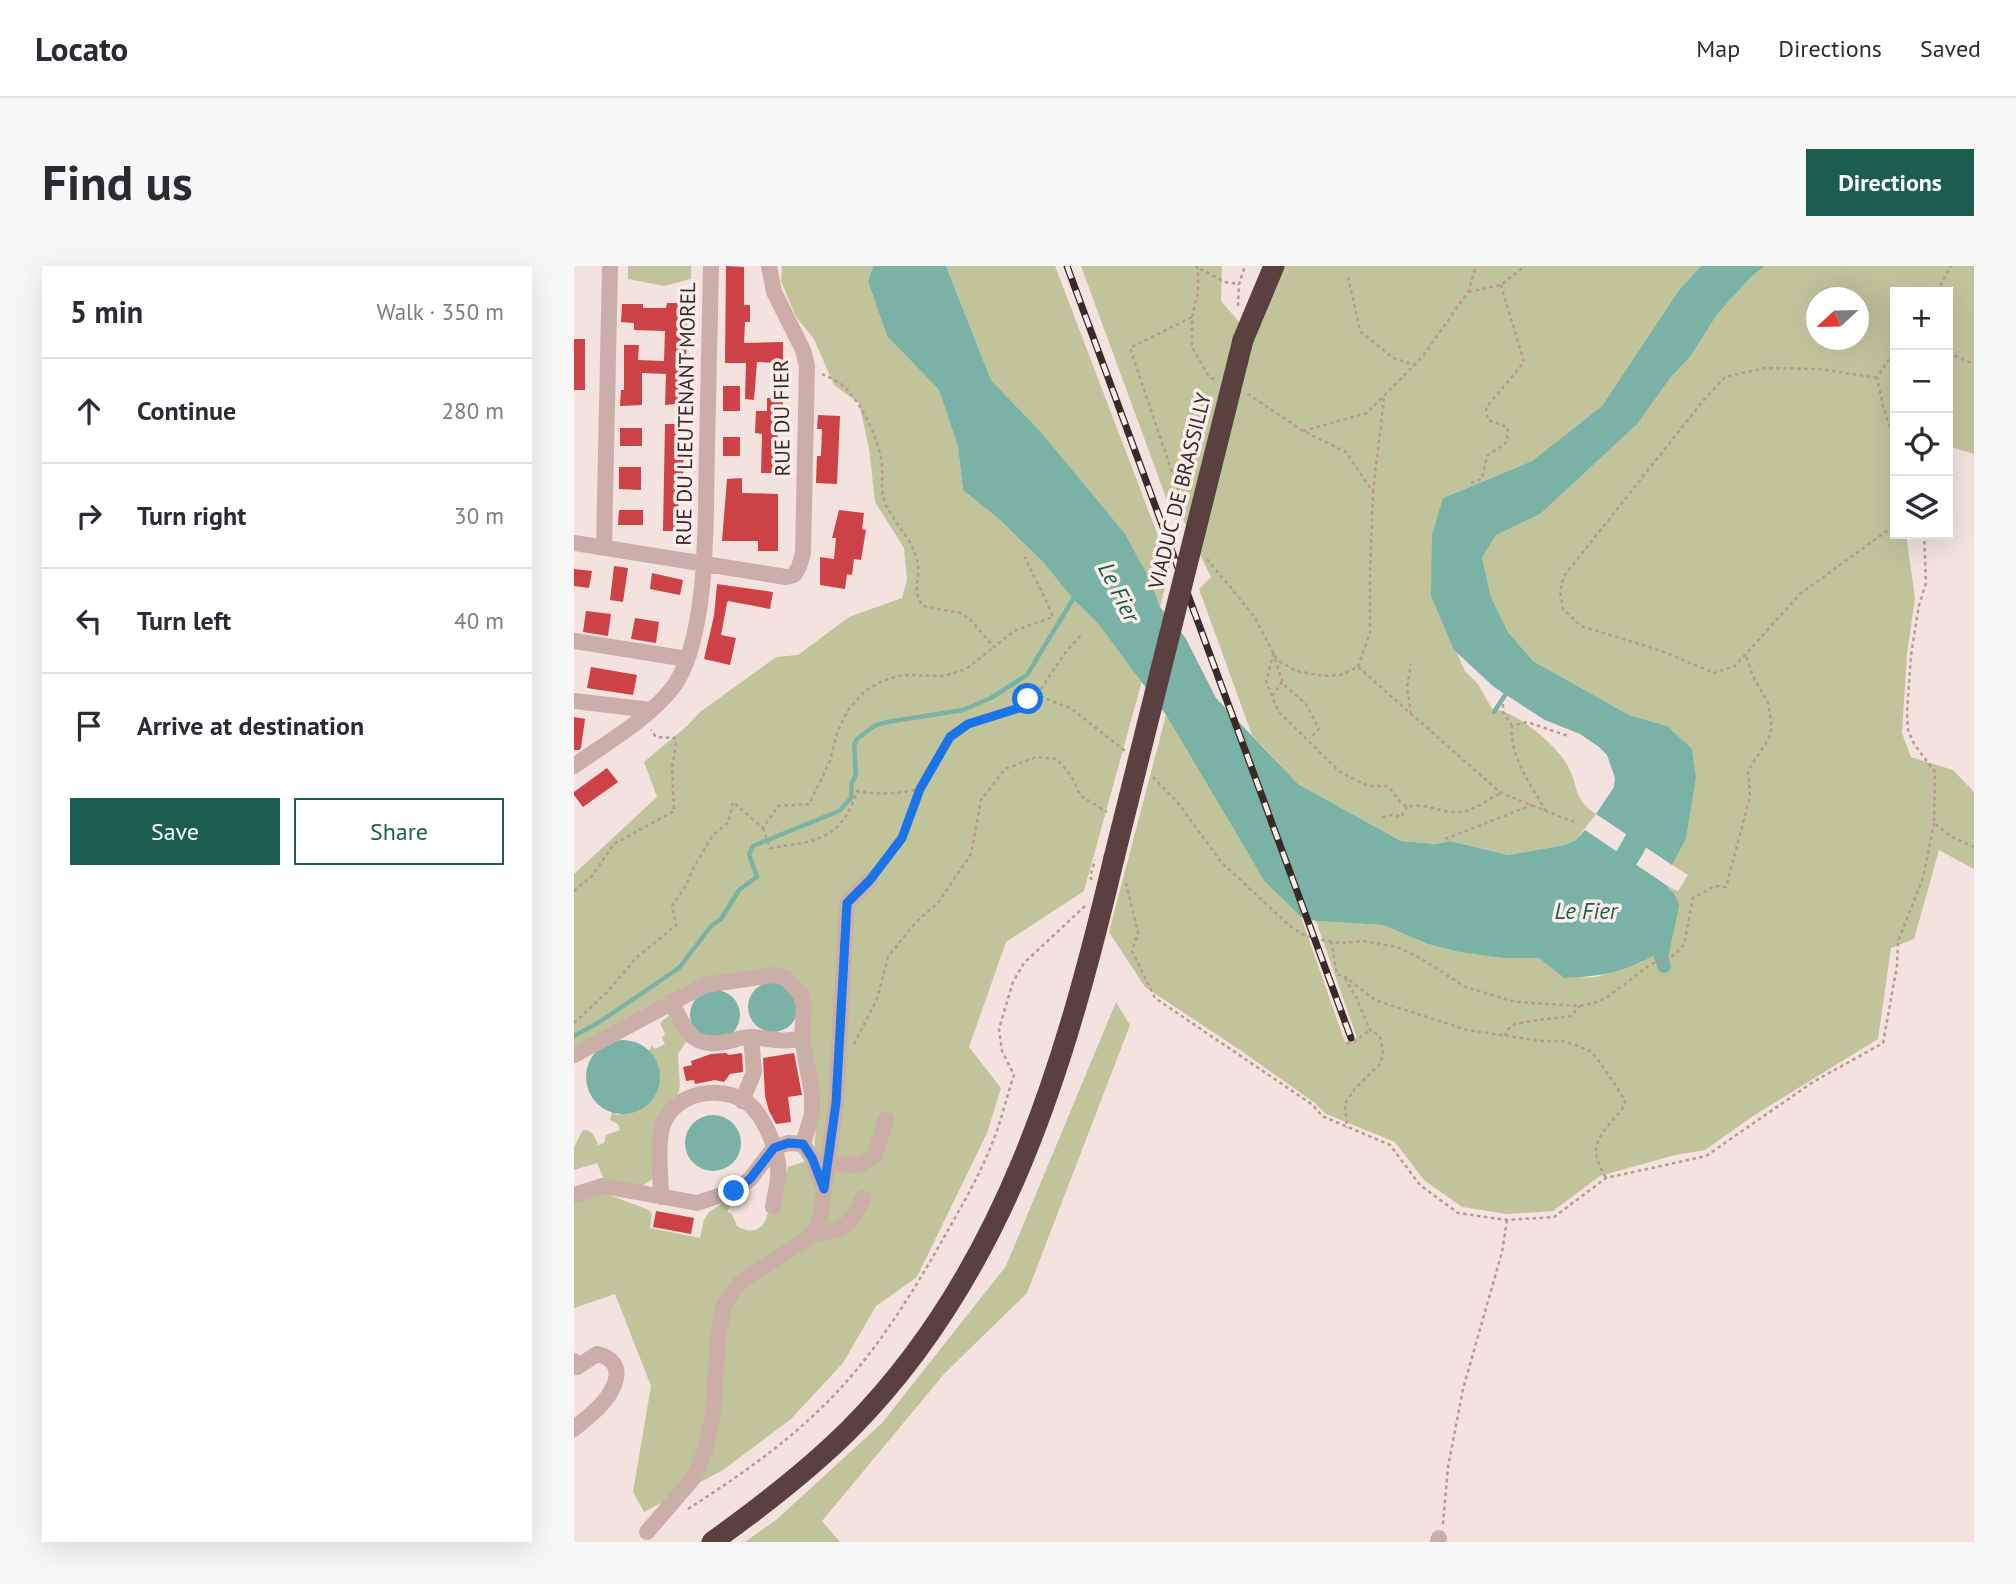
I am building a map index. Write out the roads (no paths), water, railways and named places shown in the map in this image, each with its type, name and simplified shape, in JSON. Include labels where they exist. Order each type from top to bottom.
[{"type":"highway","points":[[1243,340],[1249,308],[1262,266]]},
{"type":"highway","points":[[1243,340],[1274,266]]},
{"type":"highway","name":"VIADUC DE BRASSILLY","points":[[712,1542],[798,1477],[888,1388],[960,1289],[1004,1206],[1033,1135],[1076,1004],[1243,340]]},
{"type":"street","points":[[604,547],[610,266]]},
{"type":"street","name":"RUE DU LIEUTENANT MOREL","points":[[574,766],[646,713],[672,690],[687,659],[698,613],[704,564],[711,266]]},
{"type":"street","name":"RUE DU FIER","points":[[704,564],[786,577],[794,575],[803,554],[807,366],[803,350],[774,292],[769,266]]},
{"type":"street","points":[[574,543],[704,564]]},
{"type":"street","points":[[574,641],[687,659]]},
{"type":"street","points":[[574,702],[646,713]]},
{"type":"street","points":[[647,1532],[695,1476],[706,1447],[713,1415],[718,1339],[724,1305],[735,1288],[747,1277],[790,1251],[816,1229],[821,1214],[836,1103],[847,903],[870,880]]},
{"type":"street","points":[[574,1055],[705,985],[774,975],[786,978],[801,995],[804,1007],[802,1038],[812,1094],[812,1114],[803,1144],[812,1158],[824,1189]]},
{"type":"street","points":[[671,1001],[685,1028],[701,1043],[710,1045],[751,1037],[788,1042],[802,1038]]},
{"type":"street","points":[[742,1101],[754,1072],[751,1037]]},
{"type":"street","points":[[661,1197],[661,1137],[664,1122],[675,1108],[689,1097],[708,1093],[732,1094],[755,1110],[774,1148],[779,1165],[773,1207]]},
{"type":"street","points":[[828,1164],[858,1165],[874,1157],[886,1119]]},
{"type":"street","points":[[574,1195],[603,1186],[697,1203],[734,1191],[750,1179],[774,1148],[788,1143],[803,1144]]},
{"type":"street","points":[[810,1235],[843,1229],[856,1214],[863,1198]]},
{"type":"street","points":[[574,1361],[577,1367],[597,1354],[609,1357],[615,1365],[616,1378],[610,1394],[574,1429]]},
{"type":"water","name":"Le Fier","points":[[873,266],[946,266],[991,380],[1039,430],[1125,534],[1151,582],[1160,607],[1185,637],[1216,698],[1298,784],[1401,841],[1435,844],[1450,841],[1508,855],[1565,845],[1576,840],[1585,830],[1669,887],[1656,954],[1611,972],[1564,978],[1539,958],[1503,958],[1460,952],[1428,944],[1383,925],[1316,921],[1301,917],[1265,882],[1166,715],[1100,626],[1073,599],[1043,562],[1000,520],[963,490],[958,447],[939,390],[887,336],[868,282]]},
{"type":"water","name":"Le Fier","points":[[1701,266],[1765,266],[1752,276],[1718,313],[1690,357],[1670,378],[1637,424],[1540,514],[1496,535],[1482,558],[1491,597],[1508,632],[1533,661],[1629,715],[1667,726],[1692,749],[1696,779],[1686,839],[1672,865],[1596,814],[1614,787],[1615,778],[1607,755],[1599,747],[1580,734],[1545,720],[1494,687],[1454,650],[1431,596],[1432,535],[1443,498],[1532,461],[1602,406],[1679,290]]},
{"type":"water","points":[[773,982],[791,989],[798,1007],[791,1025],[773,1032],[755,1025],[748,1007],[755,989]]},
{"type":"water","points":[[715,990],[733,997],[740,1015],[733,1033],[715,1040],[697,1033],[690,1015],[697,997]]},
{"type":"water","points":[[623,1040],[644,1046],[654,1056],[660,1077],[654,1098],[644,1108],[623,1114],[602,1108],[592,1098],[586,1077],[592,1056],[602,1046]]},
{"type":"water","points":[[708,1115],[718,1115],[733,1123],[739,1132],[739,1154],[733,1163],[718,1171],[708,1171],[690,1159],[685,1148],[685,1138],[697,1120]]},
{"type":"waterway","points":[[574,1036],[679,968],[711,926],[721,919],[739,890],[757,877],[749,854],[753,846],[839,811],[851,798],[856,774],[854,745],[857,739],[874,726],[887,722],[963,710],[991,698],[1027,675],[1073,599],[1079,598]]},
{"type":"waterway","points":[[1494,712],[1507,692]]},
{"type":"waterway","name":"Le Fier","points":[[1606,884],[1632,849],[1649,810]]},
{"type":"waterway","points":[[1653,890],[1668,897],[1672,906],[1661,957],[1664,966]]},
{"type":"railway","points":[[1067,266],[1351,1038]]}]
